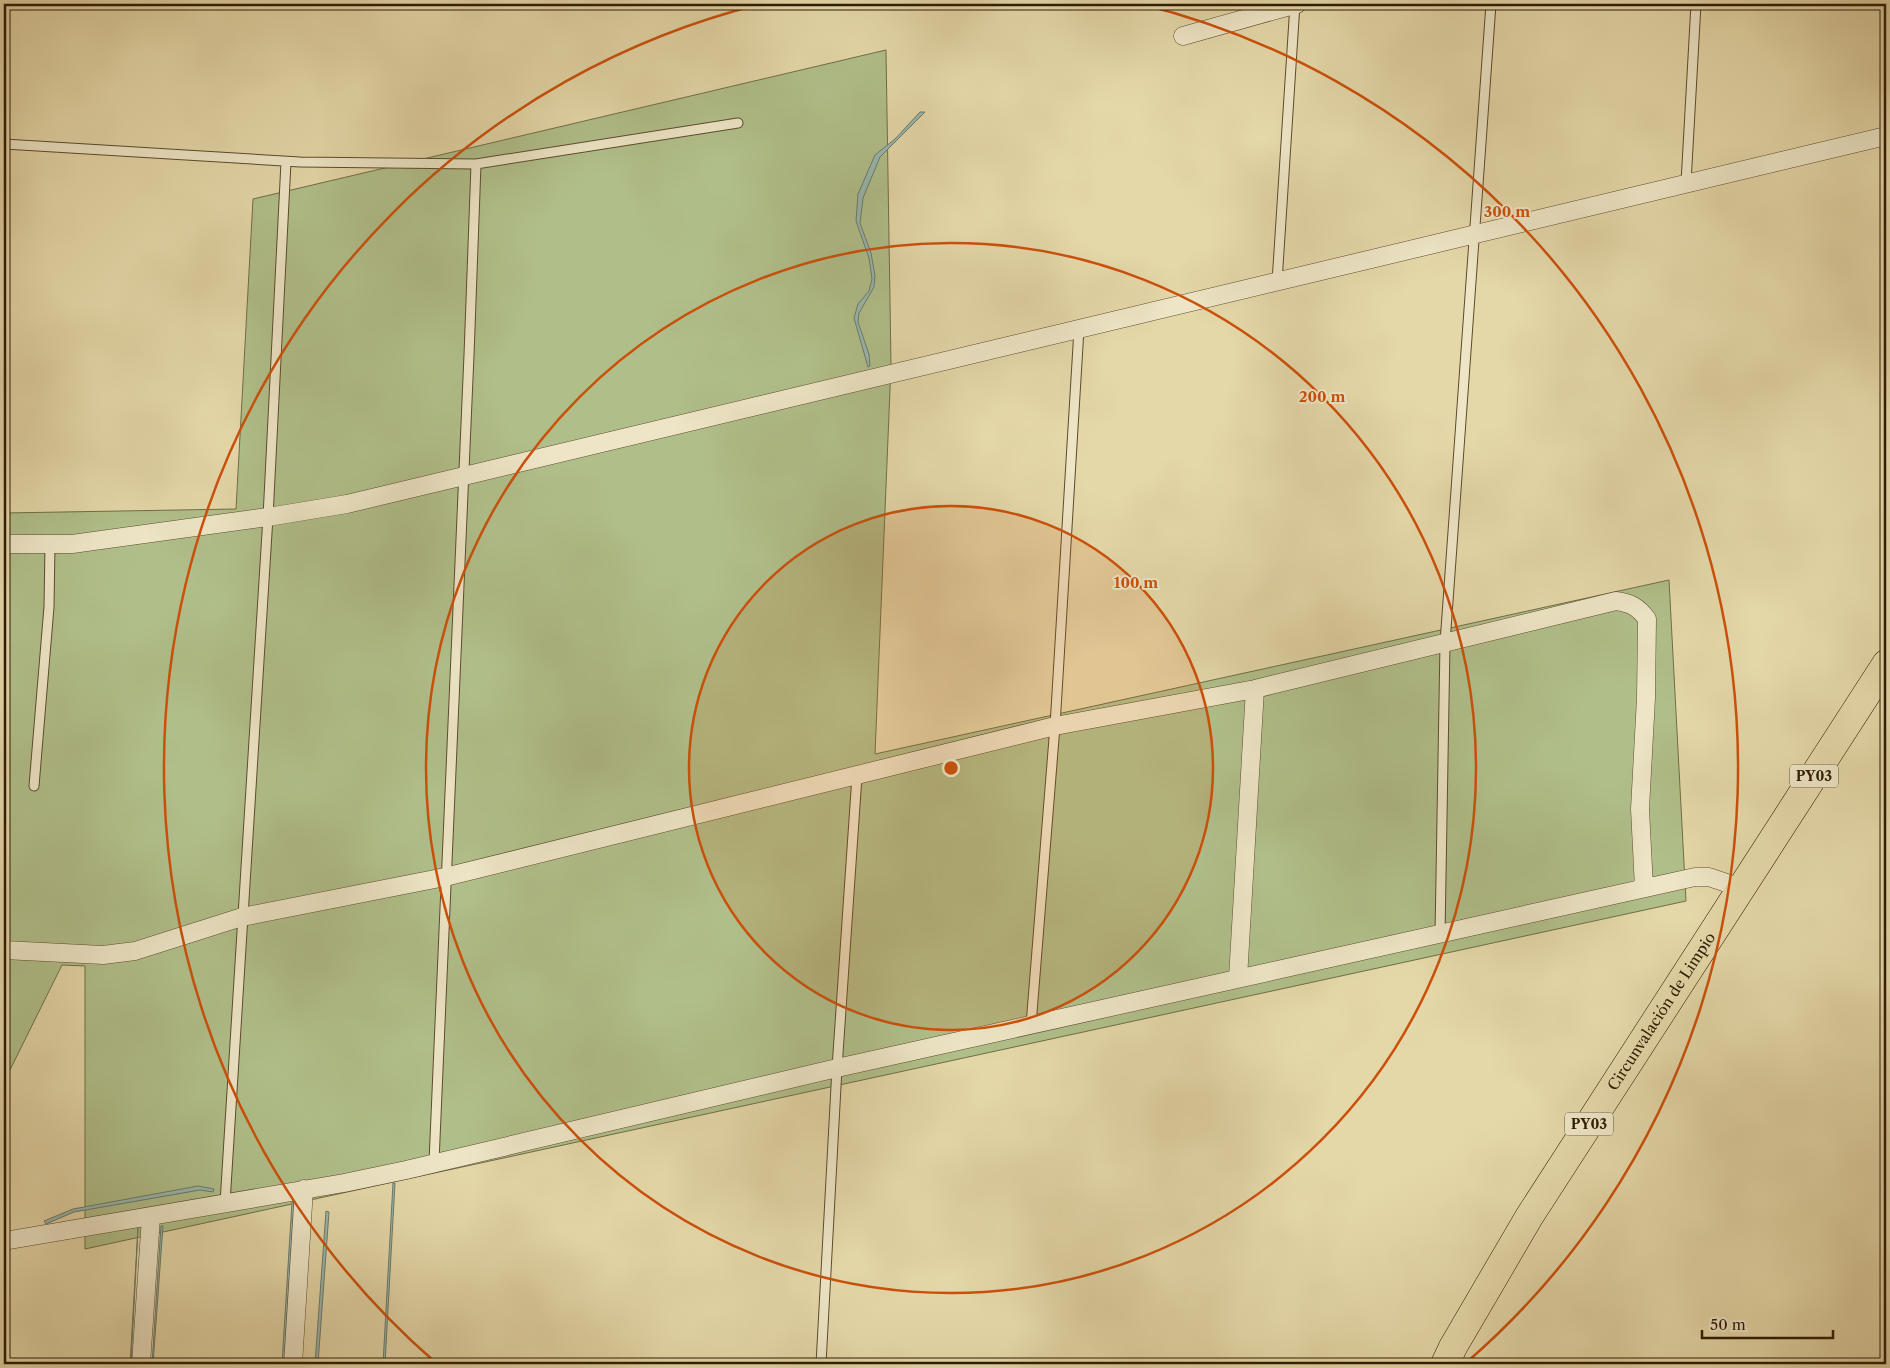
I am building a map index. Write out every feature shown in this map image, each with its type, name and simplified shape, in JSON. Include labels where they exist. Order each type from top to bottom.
[{"type":"highway","name":"Circunvalación de Limpio","points":[[1445,1364],[1529,1217],[1886,664]]},
{"type":"street","points":[[1184,36],[1296,4]]},
{"type":"street","points":[[4,544],[72,544],[347,504],[466,474],[1474,236],[1686,183],[1886,136]]},
{"type":"street","points":[[4,950],[103,955],[135,951],[242,917],[445,877],[1055,726],[1255,689],[1616,601],[1629,603],[1639,608],[1647,619],[1648,636],[1640,809],[1644,888]]},
{"type":"street","points":[[1238,978],[1255,689]]},
{"type":"street","points":[[4,1241],[344,1183],[837,1068],[1644,888],[1703,877],[1718,879],[1742,888]]},
{"type":"street","points":[[294,1364],[304,1189]]},
{"type":"street","points":[[141,1364],[151,1216]]},
{"type":"lane","points":[[1277,282],[1296,4]]},
{"type":"lane","points":[[1440,935],[1445,643],[1491,4]]},
{"type":"lane","points":[[1686,183],[1696,4]]},
{"type":"lane","points":[[4,144],[286,162],[476,164],[738,123]]},
{"type":"lane","points":[[225,1203],[268,517],[286,162]]},
{"type":"lane","points":[[434,1162],[445,877],[466,474],[476,164]]},
{"type":"lane","points":[[1031,1025],[1055,726],[1079,329]]},
{"type":"lane","points":[[34,786],[49,607],[50,544]]},
{"type":"lane","points":[[821,1364],[837,1068],[857,776]]},
{"type":"green space","points":[[886,50],[891,365],[875,754],[1669,580],[1686,901],[85,1249],[85,966],[62,965],[4,1082],[4,513],[236,509],[253,199]]},
{"type":"water","points":[[920,112],[925,112],[880,157],[863,198],[860,223],[871,253],[875,276],[874,287],[859,313],[858,322],[869,354],[870,366],[868,367],[854,318],[858,304],[869,291],[872,279],[869,258],[856,221],[858,194],[875,155],[895,139]]},
{"type":"water","points":[[393,1183],[395,1183],[385,1364],[383,1364]]},
{"type":"water","points":[[198,1186],[214,1189],[213,1192],[200,1190],[74,1212],[46,1224],[44,1221],[73,1209]]},
{"type":"water","points":[[292,1202],[294,1202],[284,1364],[282,1364]]},
{"type":"water","points":[[326,1211],[329,1212],[318,1364],[315,1364]]},
{"type":"water","points":[[161,1226],[163,1226],[152,1364]]},
{"type":"water","points":[[138,1228],[131,1364],[130,1364]]}]
